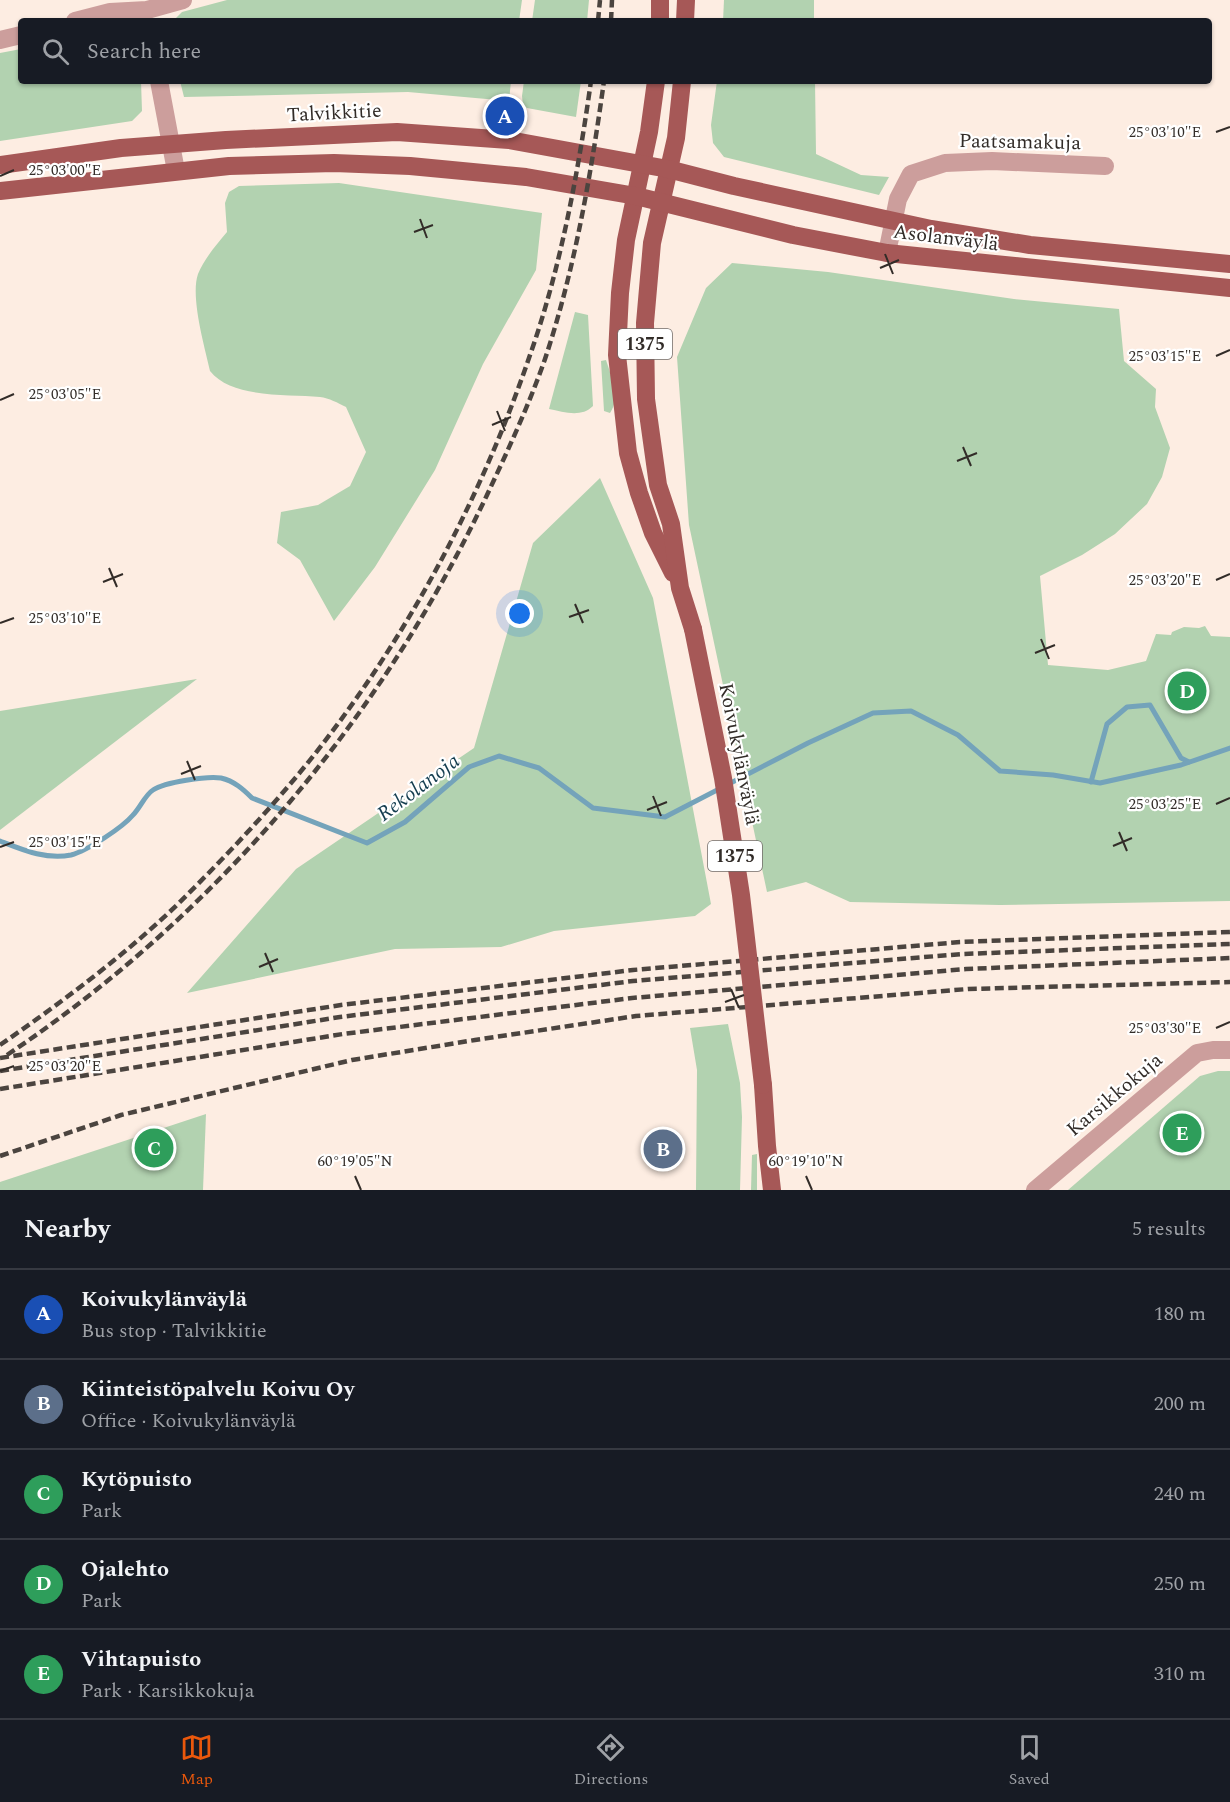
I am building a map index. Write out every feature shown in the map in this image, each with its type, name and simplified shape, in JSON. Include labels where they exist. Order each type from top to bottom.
[{"type":"main road","points":[[660,0],[660,18]]},
{"type":"main road","points":[[685,18],[686,0]]},
{"type":"main road","name":"Koivukylänväylä","points":[[656,84],[651,122],[626,240],[620,293],[617,355],[628,453],[653,533],[680,588],[693,629],[723,778],[741,895],[764,1085],[772,1190]]},
{"type":"main road","name":"Koivukylänväylä","points":[[680,588],[671,524],[658,484],[646,399],[645,323],[652,243],[676,138],[682,84]]},
{"type":"main road","name":"Talvikkitie","points":[[0,165],[172,143],[397,132],[510,140],[668,169]]},
{"type":"main road","points":[[0,191],[229,166],[334,163],[410,166],[526,177],[636,196],[660,203]]},
{"type":"main road","name":"Asolanväylä","points":[[668,169],[734,186],[931,229],[1030,245],[1230,264]]},
{"type":"main road","name":"Asolanväylä","points":[[660,203],[793,235],[887,253],[1230,288]]},
{"type":"main road","name":"Koivukylänväylä","points":[[763,1190],[767,1146]]},
{"type":"street","points":[[87,18],[110,12],[147,10],[183,0]]},
{"type":"street","points":[[0,40],[18,36]]},
{"type":"street","points":[[160,84],[176,171]]},
{"type":"street","name":"Paatsamakuja","points":[[887,253],[898,198],[911,174],[945,163],[992,161],[1105,166]]},
{"type":"street","name":"Karsikkokuja","points":[[1035,1190],[1197,1053],[1230,1050]]},
{"type":"green space","points":[[227,0],[522,0],[519,18],[176,18],[182,12]]},
{"type":"green space","points":[[535,0],[589,0],[587,18],[532,18]]},
{"type":"green space","points":[[724,0],[814,0],[814,18],[723,18]]},
{"type":"green space","points":[[18,50],[18,84],[141,84],[142,111],[132,121],[0,141],[0,53]]},
{"type":"green space","points":[[181,84],[511,84],[509,101],[408,92],[184,97]]},
{"type":"green space","points":[[524,84],[581,84],[576,117],[527,108],[523,105]]},
{"type":"green space","points":[[717,84],[815,84],[816,154],[861,175],[889,177],[879,195],[724,157],[713,143],[711,125]]},
{"type":"green space","points":[[339,183],[542,213],[536,270],[483,364],[435,470],[375,567],[334,621],[300,560],[277,543],[281,512],[318,505],[350,486],[366,452],[346,407],[320,397],[246,391],[220,380],[210,371],[199,323],[196,284],[201,268],[227,232],[225,203],[229,192],[239,186]]},
{"type":"green space","points":[[732,263],[828,272],[1014,299],[1119,309],[1124,361],[1156,389],[1155,407],[1170,448],[1162,477],[1147,504],[1115,534],[1082,555],[1040,576],[1048,665],[1108,670],[1146,661],[1156,634],[1171,635],[1172,632],[1184,627],[1205,626],[1211,636],[1230,637],[1230,901],[1000,905],[850,902],[806,882],[767,892],[689,525],[677,357],[706,288]]},
{"type":"green space","points":[[575,312],[588,315],[593,406],[583,412],[572,413],[549,409]]},
{"type":"green space","points":[[606,360],[615,394],[610,413],[604,411],[601,361]]},
{"type":"green space","points":[[600,478],[653,598],[711,904],[695,916],[554,931],[501,947],[395,949],[187,993],[296,869],[474,748],[533,543]]},
{"type":"green space","points":[[197,679],[0,830],[0,711]]},
{"type":"green space","points":[[728,1024],[740,1083],[742,1117],[740,1190],[696,1190],[697,1070],[690,1028]]},
{"type":"green space","points":[[1218,1071],[1230,1071],[1230,1190],[1068,1190],[1200,1076]]},
{"type":"green space","points":[[206,1114],[203,1190],[0,1190],[0,1182]]},
{"type":"green space","points":[[757,1154],[757,1190],[751,1190],[752,1155]]},
{"type":"waterway","name":"Rekolanoja","points":[[1091,782],[1107,724],[1127,707],[1150,705],[1181,758],[1189,762]]},
{"type":"waterway","name":"Rekolanoja","points":[[0,841],[44,855],[71,855],[95,844],[121,826],[153,790],[176,782],[221,778],[234,783],[252,798],[367,843],[405,822],[469,767],[499,756],[539,768],[593,808],[665,817],[808,743],[873,713],[911,711],[958,735],[1000,771],[1053,775],[1100,783],[1181,765],[1230,748]]},
{"type":"railway","points":[[598,18],[600,0]]},
{"type":"railway","points":[[611,18],[612,0]]},
{"type":"railway","points":[[0,1045],[137,942],[228,853],[291,783],[342,719],[407,621],[436,570],[488,464],[530,355],[551,288],[567,219],[591,84]]},
{"type":"railway","points":[[7,1055],[83,1000],[155,940],[223,876],[285,807],[343,735],[396,658],[444,578],[487,495],[545,359],[565,291],[581,221],[604,84]]},
{"type":"railway","points":[[0,1058],[341,1005],[633,970],[960,942],[1230,932]]},
{"type":"railway","points":[[0,1071],[340,1017],[633,981],[962,954],[1230,944]]},
{"type":"railway","points":[[0,1089],[343,1034],[632,998],[966,969],[1230,958]]},
{"type":"railway","points":[[0,1156],[121,1115],[352,1060],[636,1016],[968,989],[1230,982]]},
{"type":"place","name":"Koivukylänväylä","points":[[505,116]]},
{"type":"place","name":"Ojalehto","points":[[1187,691]]},
{"type":"place","name":"Vihtapuisto","points":[[1182,1133]]},
{"type":"place","name":"Kytöpuisto","points":[[154,1148]]},
{"type":"place","name":"Kiinteistöpalvelu Koivu Oy","points":[[663,1149]]}]
